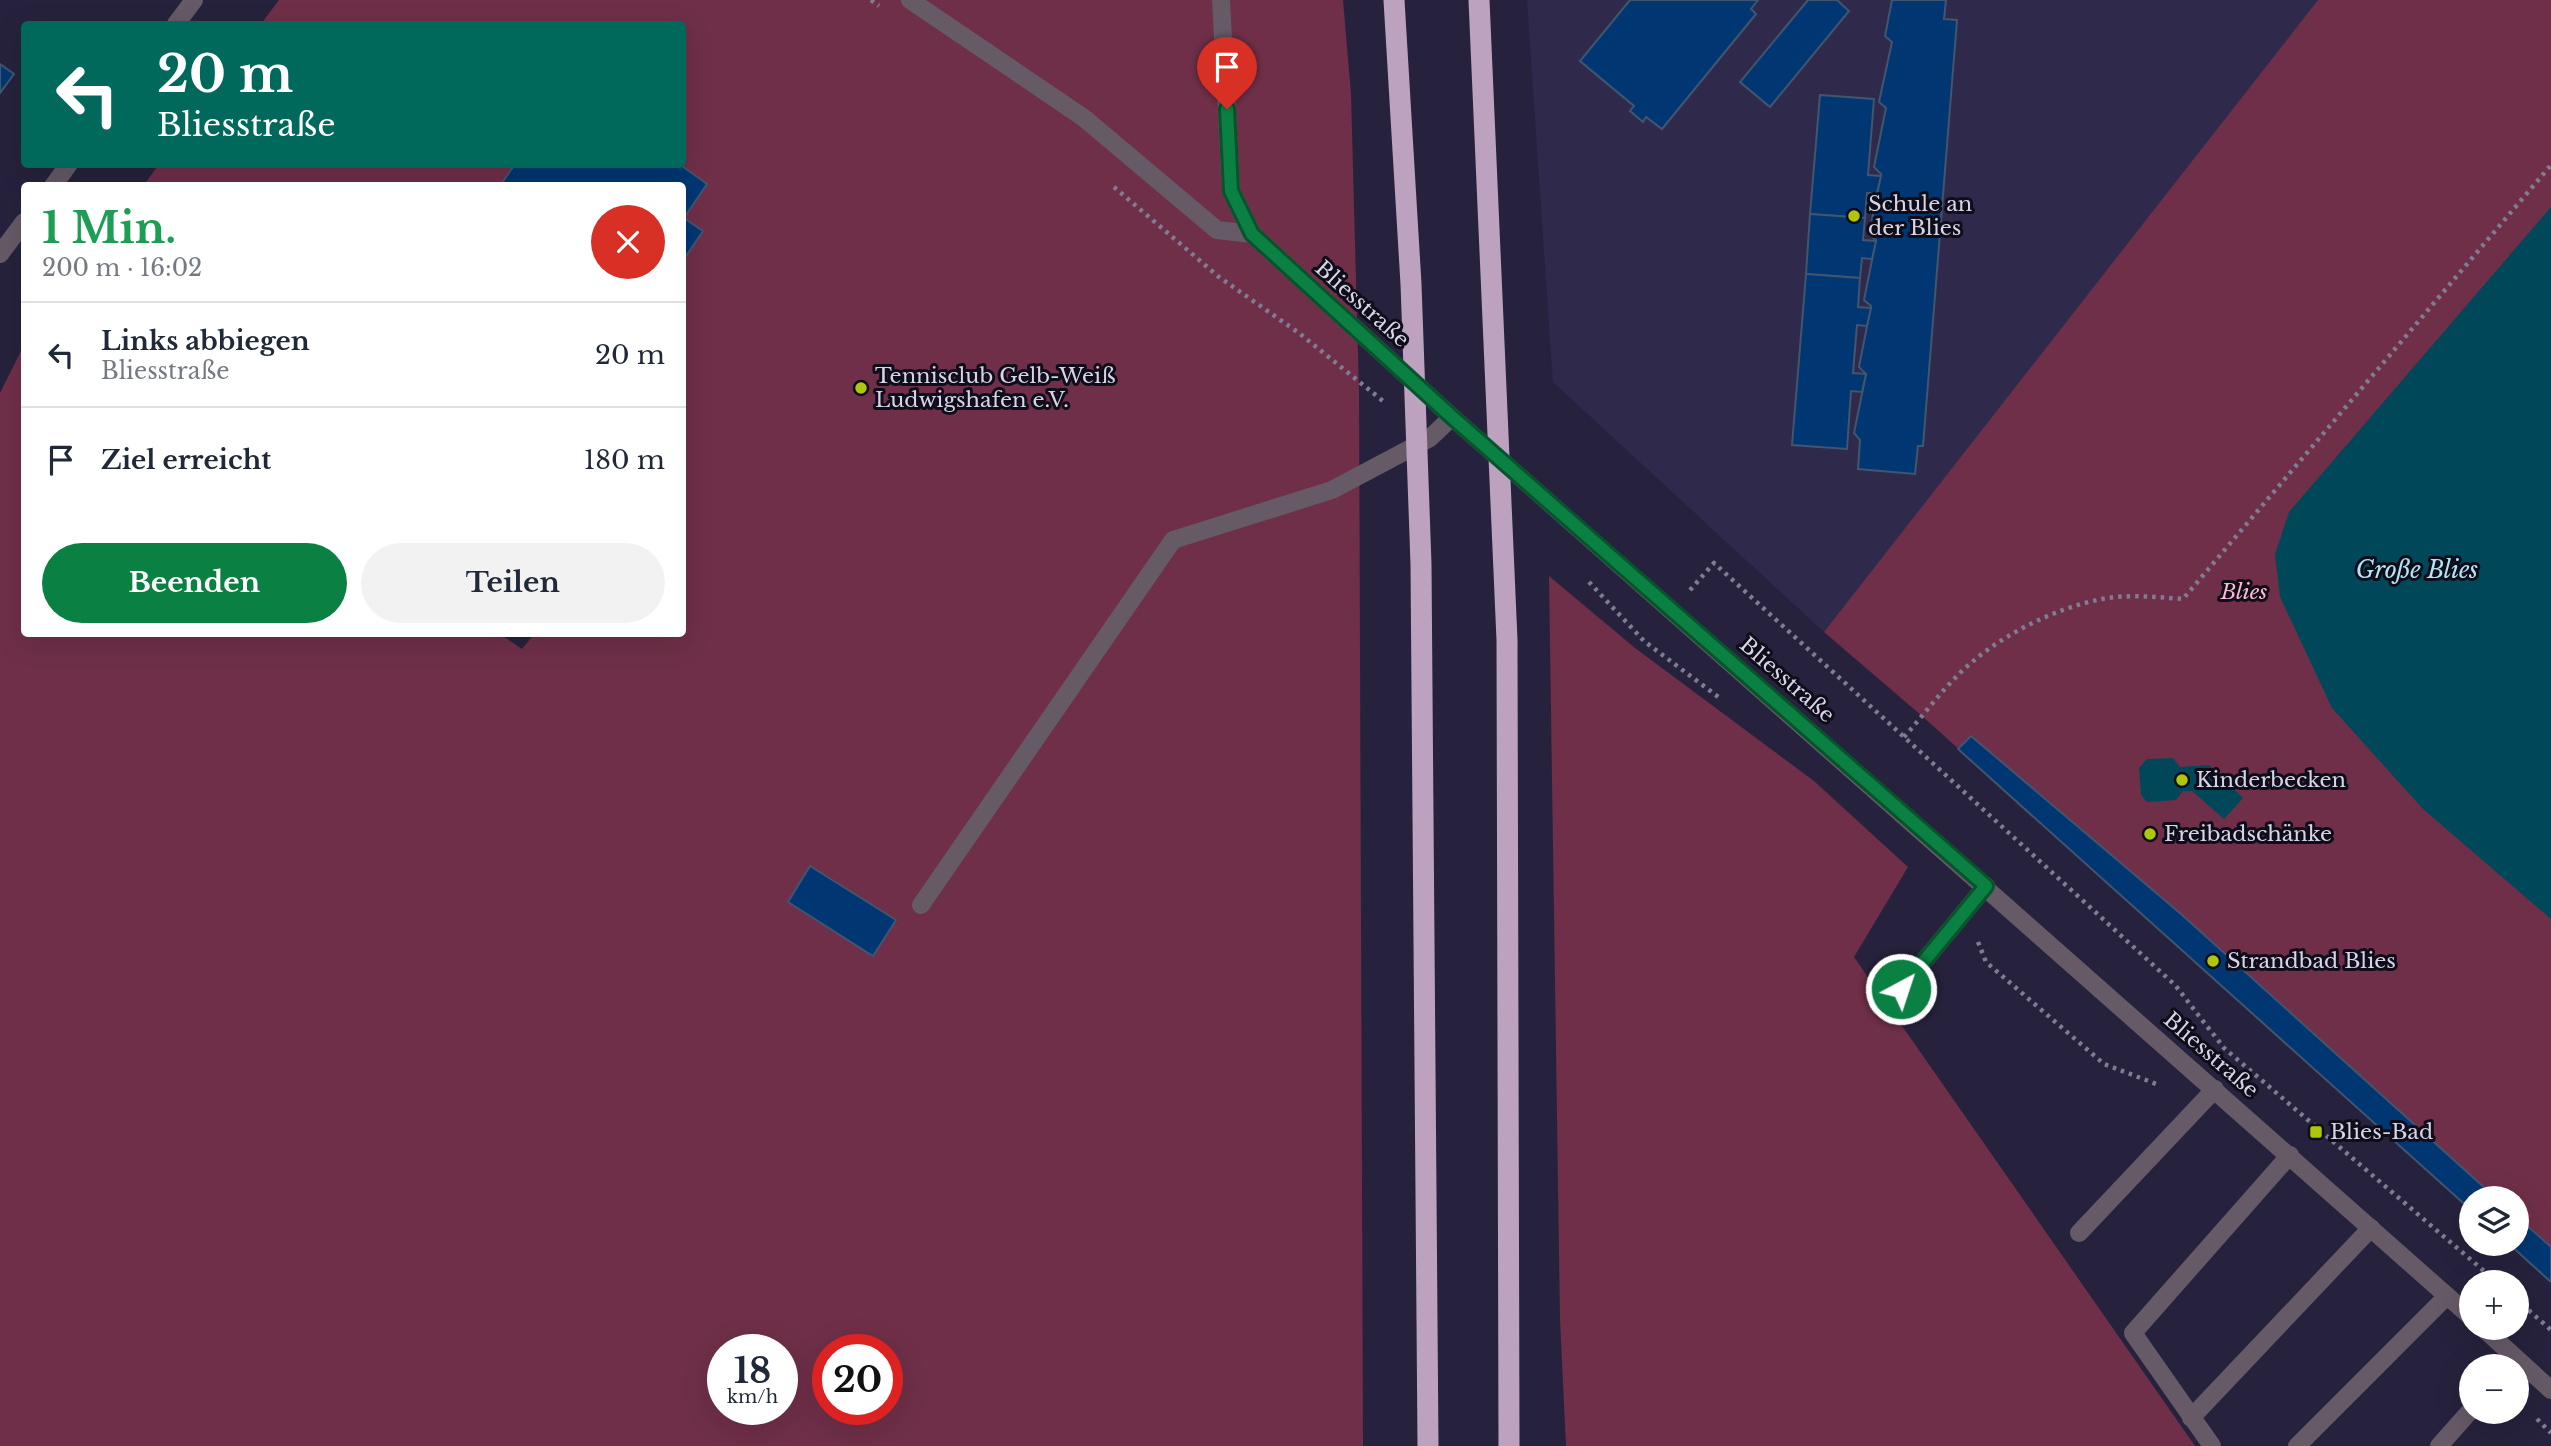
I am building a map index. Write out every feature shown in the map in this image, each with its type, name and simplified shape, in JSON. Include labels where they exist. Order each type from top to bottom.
[{"type":"highway","points":[[1394,0],[1412,284],[1421,564],[1428,1446]]},
{"type":"highway","points":[[1479,0],[1507,640],[1509,1446]]},
{"type":"street","points":[[178,21],[194,0]]},
{"type":"street","points":[[910,0],[1084,118],[1217,230],[1252,234]]},
{"type":"street","name":"Bliesstraße","points":[[1221,0],[1231,191],[1252,234],[1452,417],[2459,1306]]},
{"type":"street","points":[[0,254],[21,226]]},
{"type":"street","points":[[921,905],[1173,540],[1332,490],[1430,439],[1452,417]]},
{"type":"street","points":[[1901,989],[1986,886]]},
{"type":"street","points":[[2079,1233],[2215,1089]]},
{"type":"street","points":[[2212,1446],[2133,1333],[2290,1155]]},
{"type":"street","points":[[2191,1418],[2371,1228]]},
{"type":"street","points":[[2297,1446],[2447,1296]]},
{"type":"street","points":[[2494,1340],[2506,1354]]},
{"type":"street","points":[[2529,1374],[2551,1390]]},
{"type":"street","points":[[2439,1446],[2459,1424]]},
{"type":"path","points":[[871,0],[882,8]]},
{"type":"path","points":[[1904,737],[1957,675],[1980,656],[2061,611],[2103,599],[2183,598],[2551,165]]},
{"type":"path","points":[[1108,182],[1219,277]]},
{"type":"path","points":[[1714,563],[2175,985],[2224,1048],[2483,1270]]},
{"type":"path","points":[[2529,1311],[2551,1330]]},
{"type":"shaded area","name":"Schule an der Blies","points":[[1527,0],[2340,0],[2304,50],[1824,632],[1553,382]]},
{"type":"green space","points":[[279,0],[1343,0],[1351,94],[1359,391],[1363,1446],[0,1446],[0,393],[21,351],[21,637],[504,637],[522,649],[532,637],[686,637],[686,182],[146,182],[156,168],[686,168],[686,21],[263,21]]},
{"type":"green space","name":"Blies","points":[[2318,0],[2551,0],[2551,1282],[2522,1256],[2529,1256],[2529,1186],[2459,1186],[2459,1199],[1922,716],[1824,632]]},
{"type":"green space","points":[[1549,576],[1635,648],[1814,781],[1908,867],[1854,957],[2195,1446],[1566,1446],[1560,1319]]},
{"type":"water","name":"Große Blies","points":[[2551,207],[2551,919],[2423,809],[2332,708],[2280,597],[2275,554],[2289,512]]},
{"type":"water","name":"Kinderbecken","points":[[2173,758],[2180,767],[2209,765],[2243,798],[2224,819],[2192,791],[2183,791],[2176,800],[2147,802],[2141,795],[2139,768],[2147,759]]},
{"type":"building","points":[[1630,0],[1758,0],[1751,9],[1756,14],[1662,129],[1646,117],[1643,122],[1630,111],[1634,106],[1580,61]]},
{"type":"building","points":[[1808,0],[1837,0],[1849,11],[1770,107],[1740,82]]},
{"type":"building","points":[[1892,0],[1946,0],[1944,19],[1957,20],[1923,446],[1918,446],[1915,474],[1858,469],[1860,440],[1854,433],[1866,374],[1859,367],[1871,306],[1864,300],[1876,240],[1869,235],[1881,174],[1874,167],[1886,108],[1879,102],[1892,42],[1885,36]]},
{"type":"building","points":[[0,64],[14,74],[0,93]]},
{"type":"building","points":[[1820,95],[1874,99],[1868,175],[1881,176],[1877,193],[1867,193],[1865,218],[1810,214]]},
{"type":"building","points":[[512,168],[685,168],[707,184],[686,215],[686,182],[503,182]]},
{"type":"building","points":[[1810,214],[1865,218],[1863,240],[1876,241],[1872,259],[1862,258],[1860,278],[1806,274]]},
{"type":"building","points":[[686,219],[703,231],[686,256]]},
{"type":"building","points":[[1806,274],[1860,278],[1858,307],[1871,308],[1867,326],[1857,325],[1853,373],[1866,374],[1862,392],[1851,391],[1847,449],[1792,445]]},
{"type":"building","name":"Strandbad Blies","points":[[1971,736],[2181,914],[2483,1186],[2459,1186],[2459,1199],[1958,749]]},
{"type":"building","points":[[810,866],[896,920],[873,956],[788,902]]},
{"type":"building","points":[[2529,1228],[2551,1247],[2551,1282],[2522,1256],[2529,1256]]},
{"type":"place","name":"Schule an der Blies","points":[[1854,216]]},
{"type":"place","name":"Tennisclub Gelb-Weiß Ludwigshafen e.V.","points":[[861,388]]},
{"type":"place","name":"Kinderbecken","points":[[2182,780]]},
{"type":"place","name":"Freibadschänke","points":[[2150,834]]},
{"type":"place","name":"Strandbad Blies","points":[[2213,961]]},
{"type":"place","name":"Blies-Bad","points":[[2316,1132]]},
{"type":"route","points":[[1227,109],[1231,191],[1252,234],[1452,417],[1986,886],[1901,989]]}]
